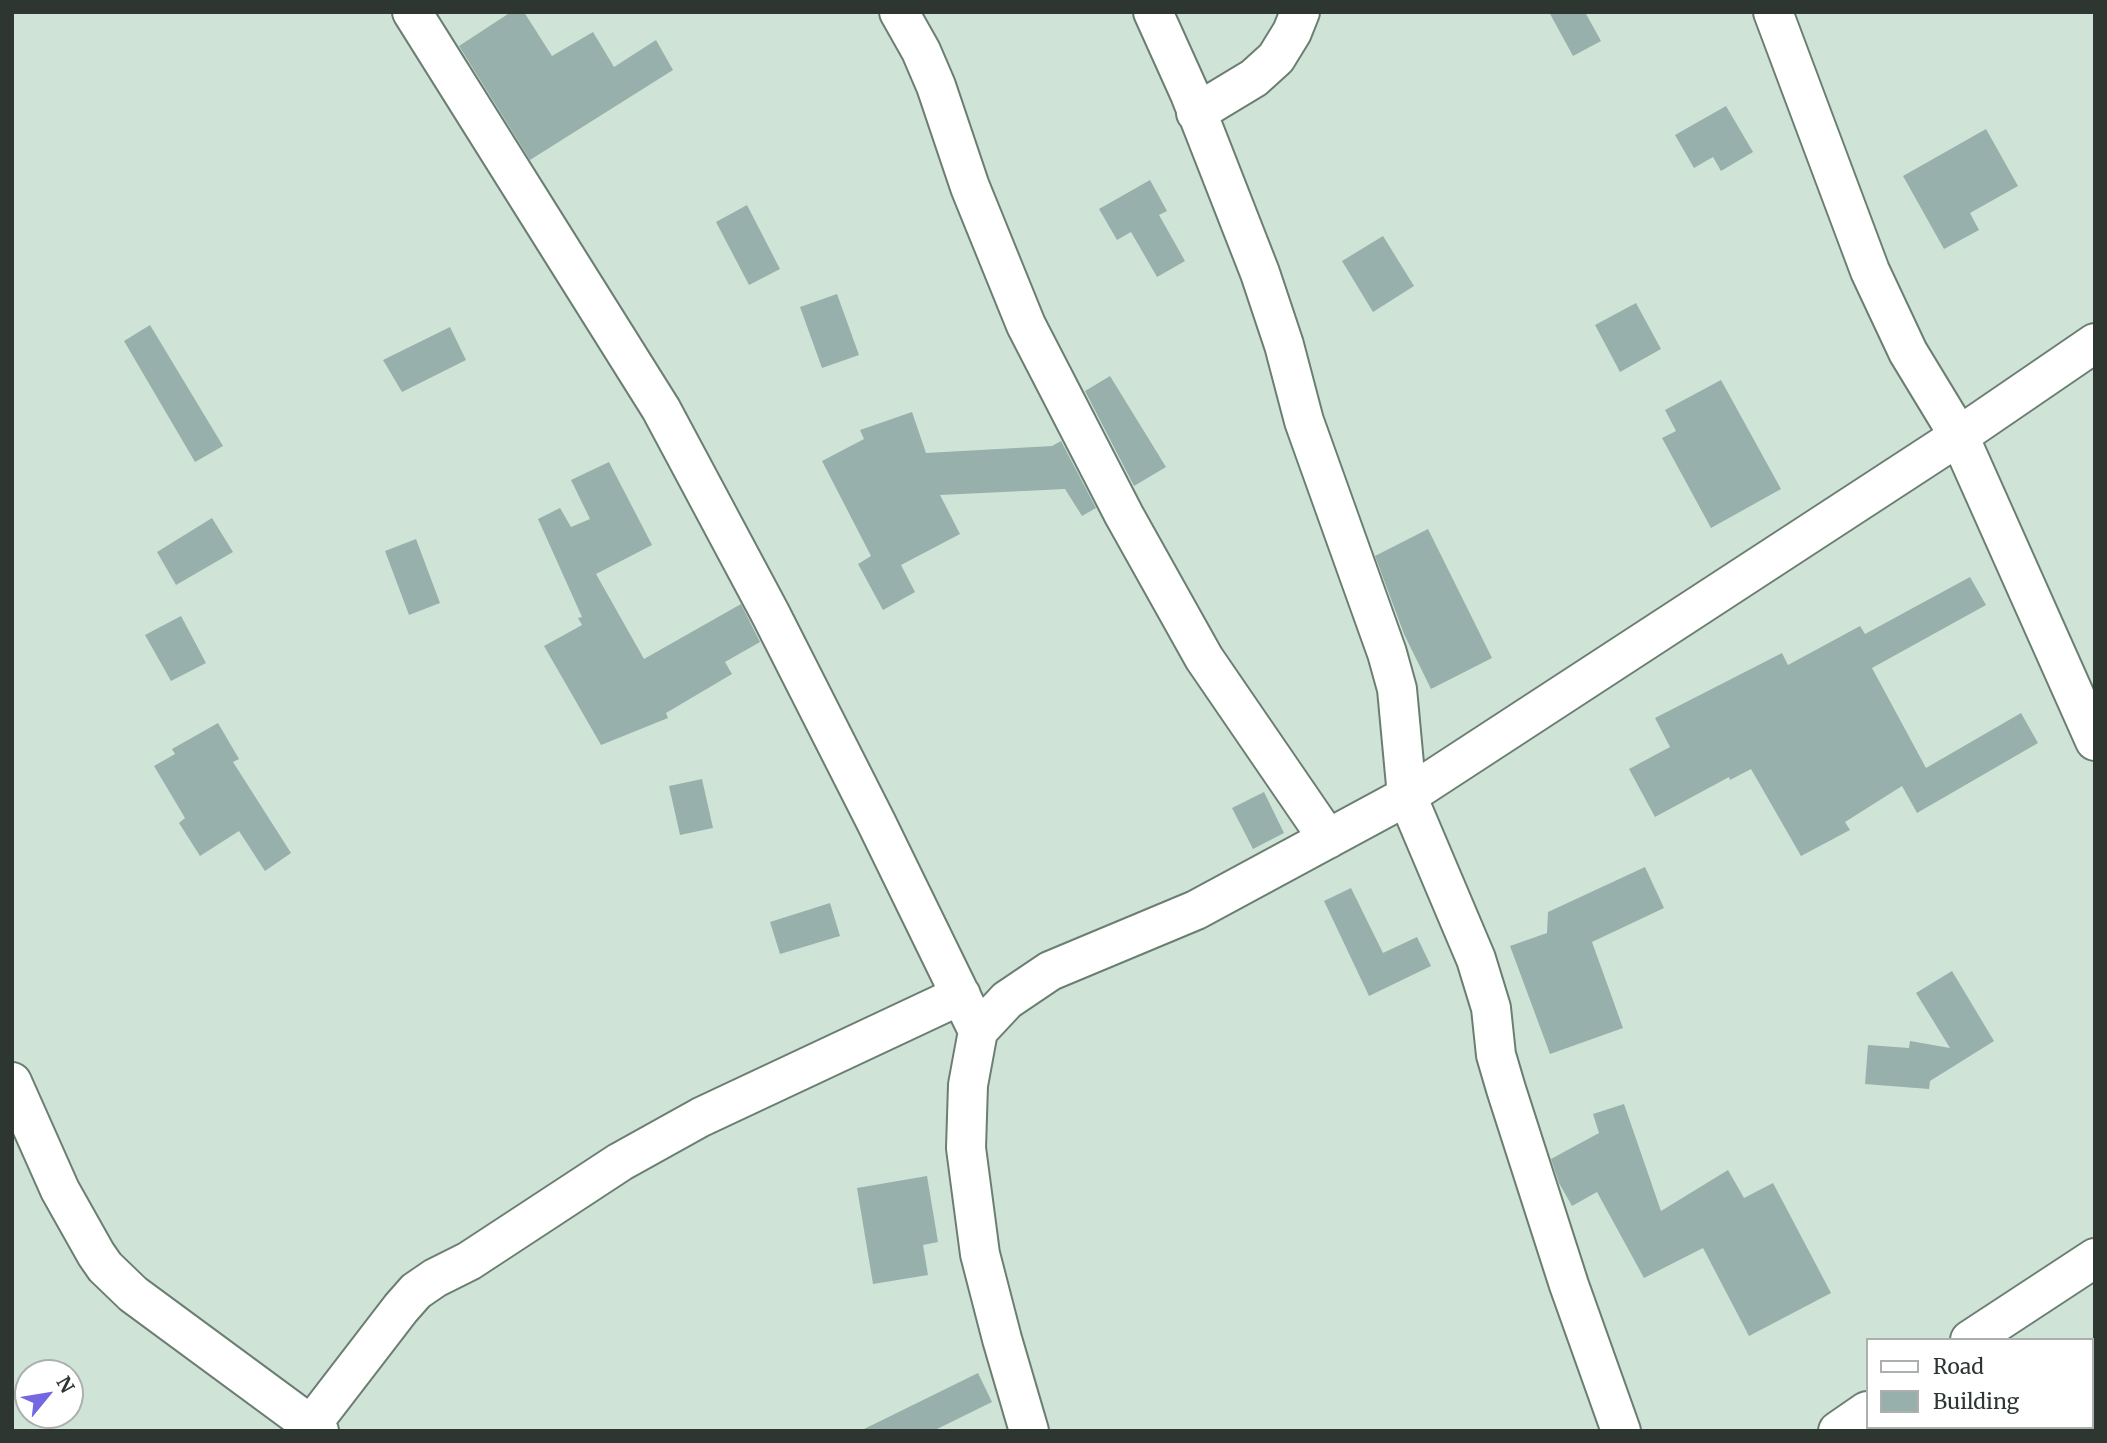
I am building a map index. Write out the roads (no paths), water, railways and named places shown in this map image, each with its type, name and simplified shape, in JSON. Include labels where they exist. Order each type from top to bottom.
[{"type":"street","points":[[412,12],[668,421],[752,576],[978,1031]]},
{"type":"street","points":[[899,12],[921,51],[936,86],[970,187],[1026,325],[1124,515],[1204,659],[1328,839]]},
{"type":"street","points":[[1153,12],[1260,273],[1284,345],[1304,421],[1387,653],[1397,690],[1407,796],[1476,959],[1492,1008],[1496,1055],[1506,1089],[1569,1285],[1621,1431]]},
{"type":"street","points":[[1196,113],[1254,78],[1276,58],[1292,32],[1300,12]]},
{"type":"street","points":[[1773,12],[1870,271],[1908,352],[1959,436],[2095,741]]},
{"type":"street","points":[[1029,1431],[980,1254],[966,1149],[968,1085],[978,1031],[1007,1000],[1050,971],[1196,910],[1407,796],[1959,436],[2095,343]]},
{"type":"street","points":[[12,1082],[60,1190],[105,1266],[134,1294],[315,1428],[401,1308],[425,1284],[469,1261],[620,1162],[701,1117],[961,995]]},
{"type":"street","points":[[1973,1338],[2095,1258]]},
{"type":"street","points":[[1838,1431],[1866,1412]]}]
